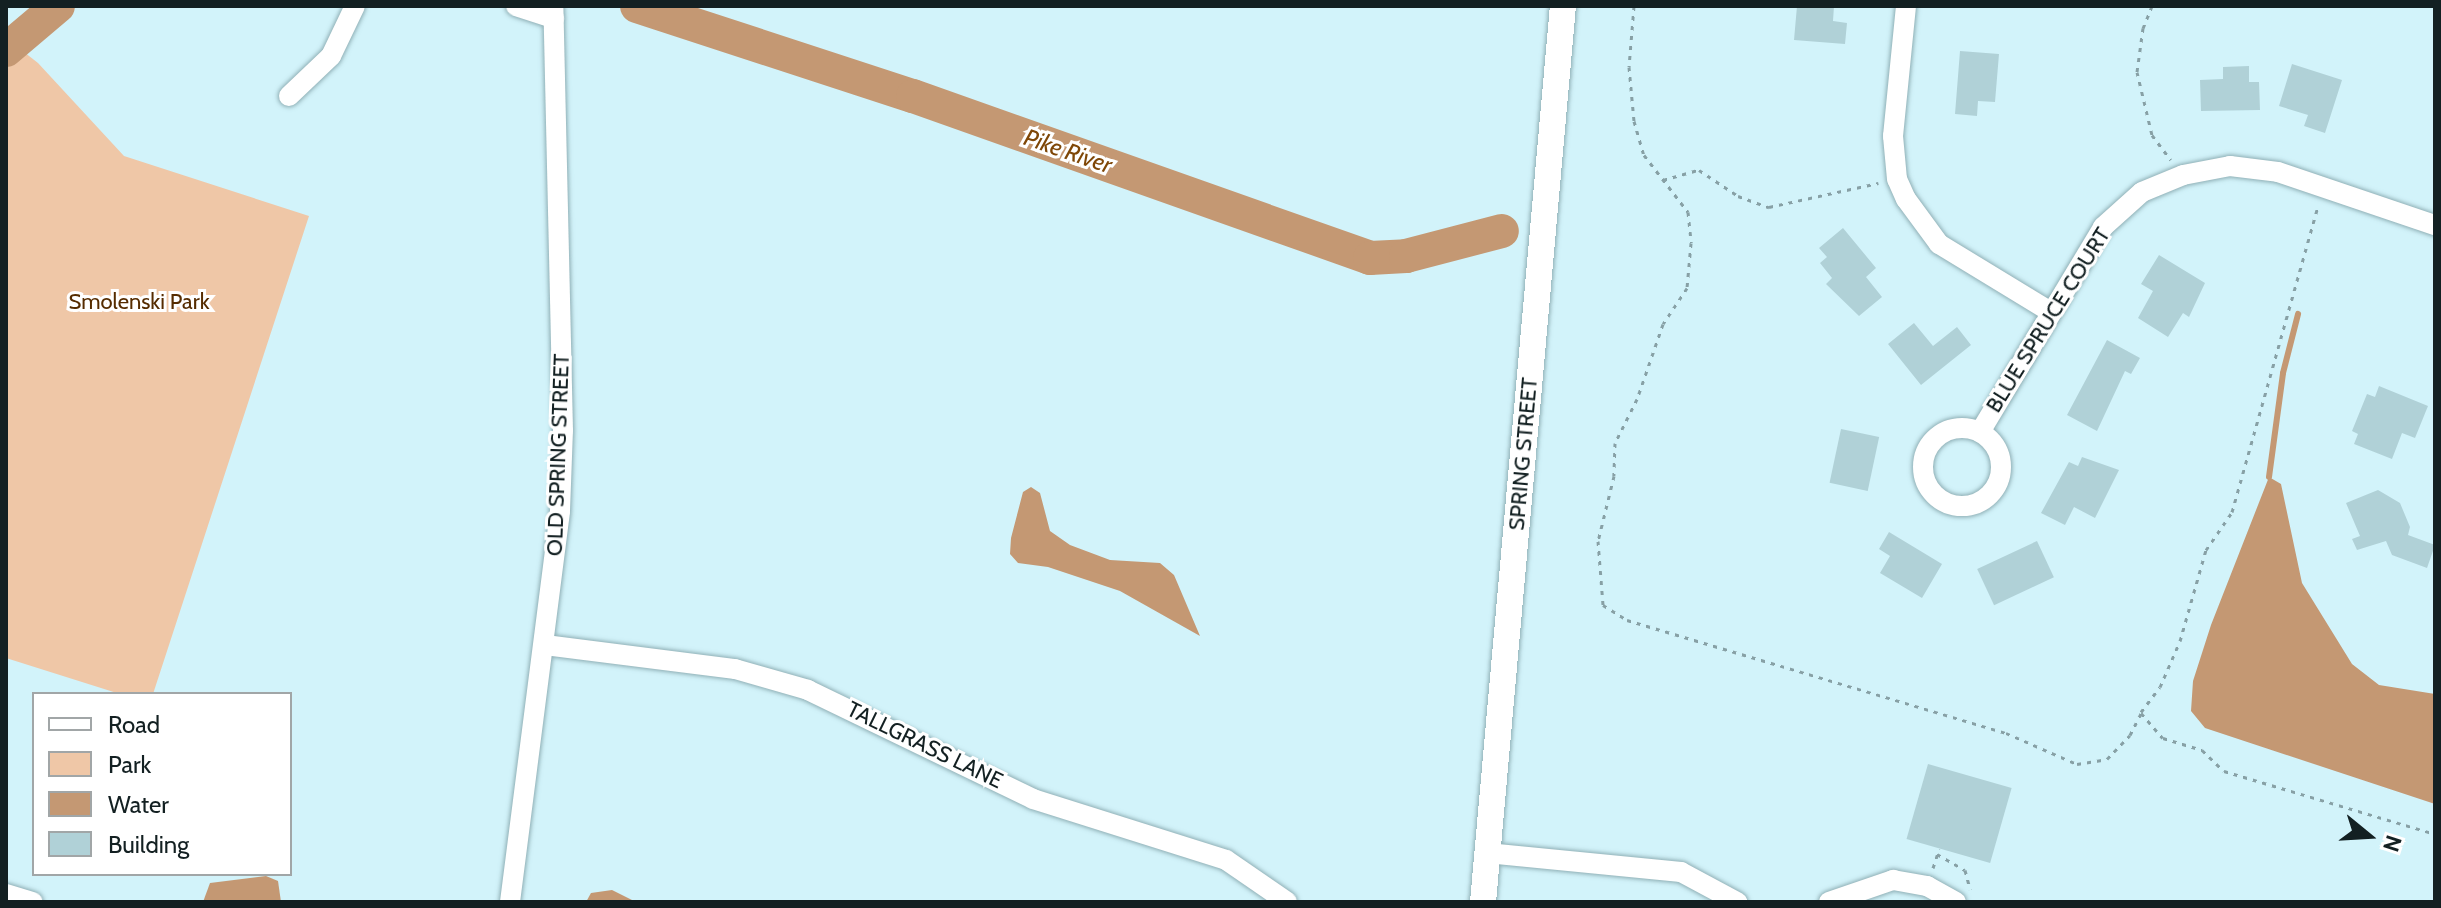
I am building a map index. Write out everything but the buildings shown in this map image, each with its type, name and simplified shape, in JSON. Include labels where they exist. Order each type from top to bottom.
[{"type":"main road","name":"SPRING STREET","points":[[1483,902],[1563,6]]},
{"type":"street","points":[[289,96],[331,56],[355,6]]},
{"type":"street","points":[[516,6],[554,12]]},
{"type":"street","points":[[1906,6],[1893,136],[1897,179],[1918,221],[1939,244],[2049,311]]},
{"type":"street","name":"OLD SPRING STREET","points":[[510,902],[560,511],[563,431],[554,12]]},
{"type":"street","name":"BLUE SPRUCE COURT","points":[[1980,432],[2049,311],[2103,227],[2142,192],[2183,175],[2230,166],[2278,172],[2435,225]]},
{"type":"street","name":"TALLGRASS LANE","points":[[545,645],[735,669],[808,690],[1033,799],[1226,860],[1287,902]]},
{"type":"street","points":[[1487,853],[1681,872],[1737,902]]},
{"type":"street","points":[[1829,902],[1893,880],[1927,886],[1962,899]]},
{"type":"street","points":[[6,894],[33,902]]},
{"type":"path","points":[[1634,6],[1629,67],[1634,121],[1644,155],[1688,212],[1687,288],[1663,324],[1637,399],[1615,443],[1614,476],[1598,541],[1603,605],[1627,620],[2006,733],[2077,764],[2107,759],[2160,687],[2180,641],[2206,550],[2232,512],[2324,187]]},
{"type":"path","points":[[2152,6],[2143,28],[2137,72],[2152,135],[2183,175]]},
{"type":"path","points":[[1663,181],[1699,170],[1738,196],[1769,207],[1897,179]]},
{"type":"path","points":[[2141,713],[2163,738],[2202,750],[2224,771],[2435,834]]},
{"type":"path","points":[[1937,854],[1965,870],[1962,899]]},
{"type":"green space","name":"Smolenski Park","points":[[6,38],[38,63],[124,156],[309,216],[154,692],[114,692],[6,658]]},
{"type":"water","points":[[2269,477],[2281,484],[2302,583],[2352,664],[2379,685],[2435,694],[2435,804],[2205,728],[2191,711],[2193,681],[2211,625]]},
{"type":"water","points":[[1031,487],[1040,493],[1050,531],[1070,545],[1110,560],[1160,563],[1174,575],[1200,636],[1120,591],[1048,567],[1018,563],[1010,554],[1011,538],[1023,492]]},
{"type":"water","points":[[266,876],[278,881],[281,902],[203,902],[210,883]]},
{"type":"water","points":[[612,890],[636,902],[586,902],[591,893]]},
{"type":"waterway","name":"Pike River","points":[[6,50],[58,6]]},
{"type":"waterway","name":"Pike River","points":[[637,6],[913,96],[1370,258],[1406,256],[1502,231]]},
{"type":"waterway","points":[[2269,477],[2283,373],[2298,314]]}]
